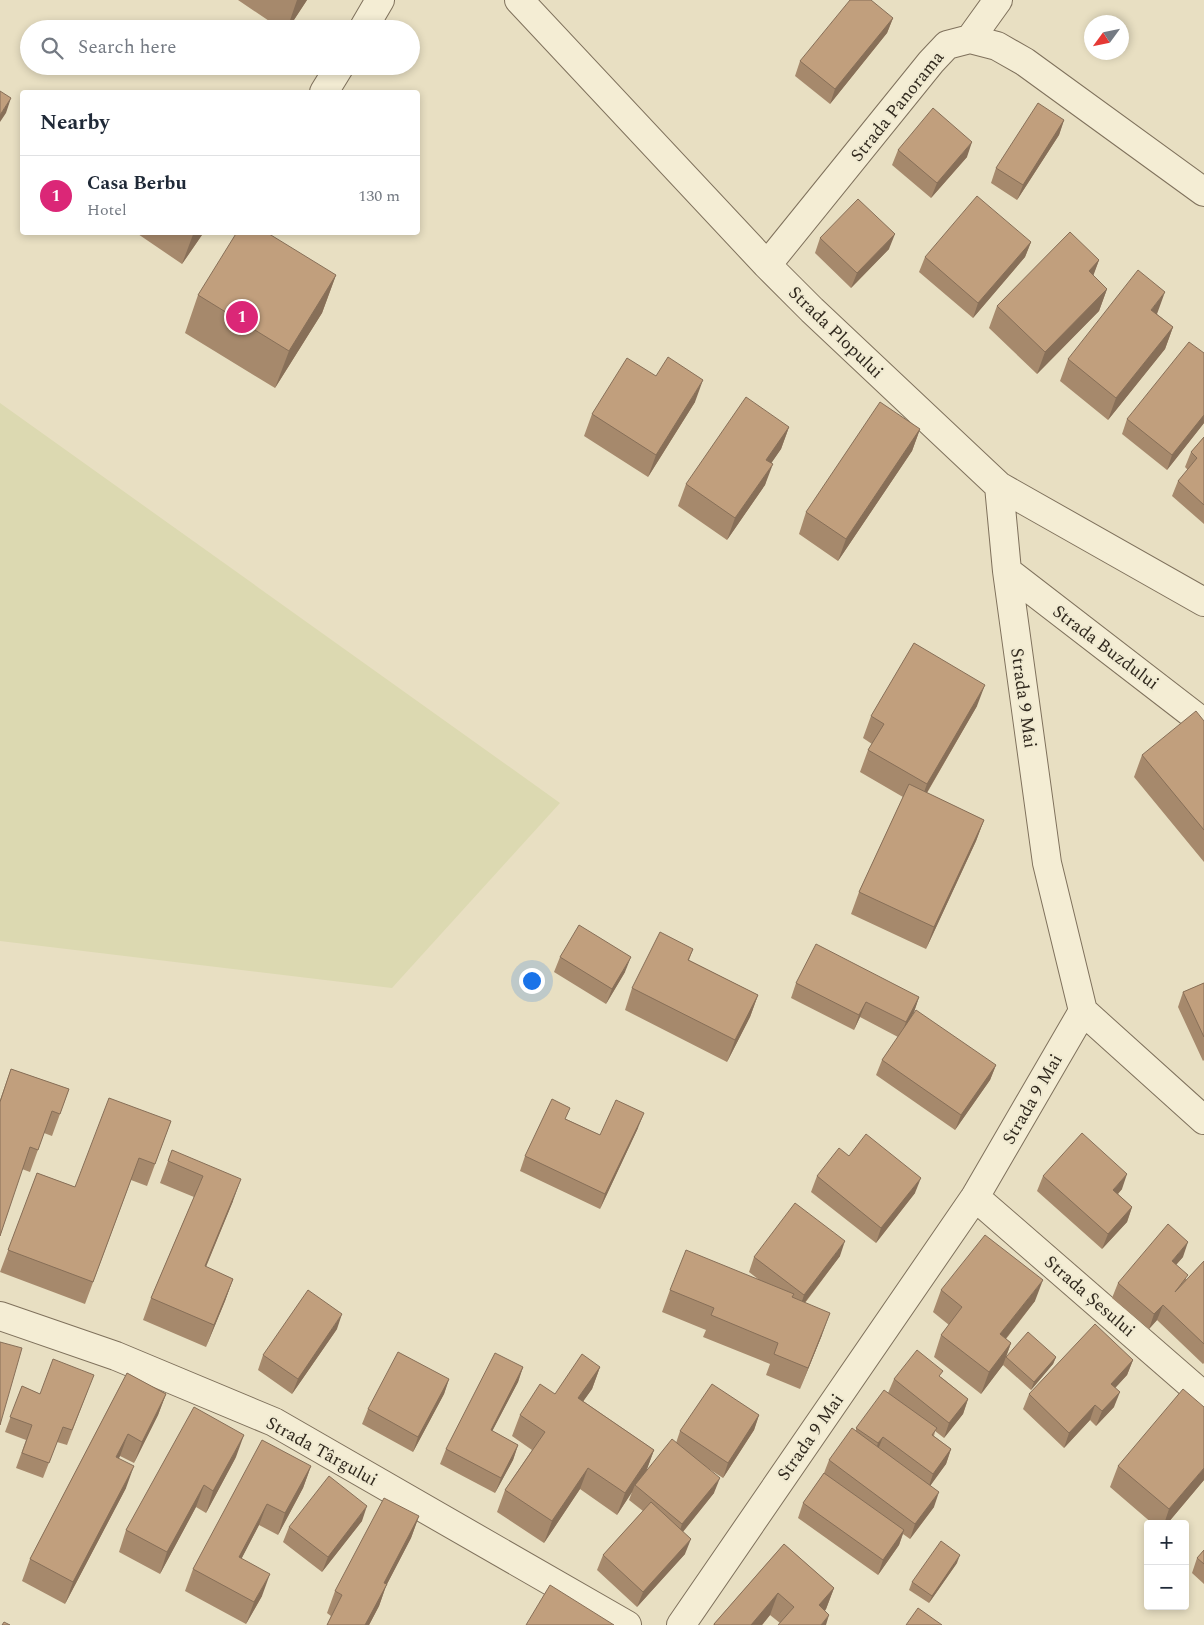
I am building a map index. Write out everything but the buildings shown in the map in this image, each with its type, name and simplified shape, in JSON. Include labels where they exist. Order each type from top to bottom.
[{"type":"street","points":[[368,20],[380,0]]},
{"type":"street","name":"Strada Plopului","points":[[519,0],[767,265],[812,310],[999,486],[1204,602]]},
{"type":"street","points":[[998,0],[970,38],[997,46],[1025,62],[1204,192]]},
{"type":"street","name":"Strada Panorama","points":[[767,265],[931,62],[947,45],[970,38]]},
{"type":"street","points":[[325,90],[334,75]]},
{"type":"street","name":"Strada 9 Mai","points":[[681,1625],[975,1197],[1083,1011],[1047,863],[1007,572],[999,486]]},
{"type":"street","name":"Strada Buzdului","points":[[1007,572],[1204,723]]},
{"type":"street","points":[[1083,1011],[1204,1120]]},
{"type":"street","name":"Strada Șesului","points":[[975,1197],[1204,1396]]},
{"type":"street","name":"Strada Târgului","points":[[0,1316],[116,1356],[274,1422],[627,1625]]},
{"type":"shaded area","points":[[0,403],[560,803],[392,988],[0,941]]},
{"type":"place","name":"Casa Berbu","points":[[242,317]]}]
